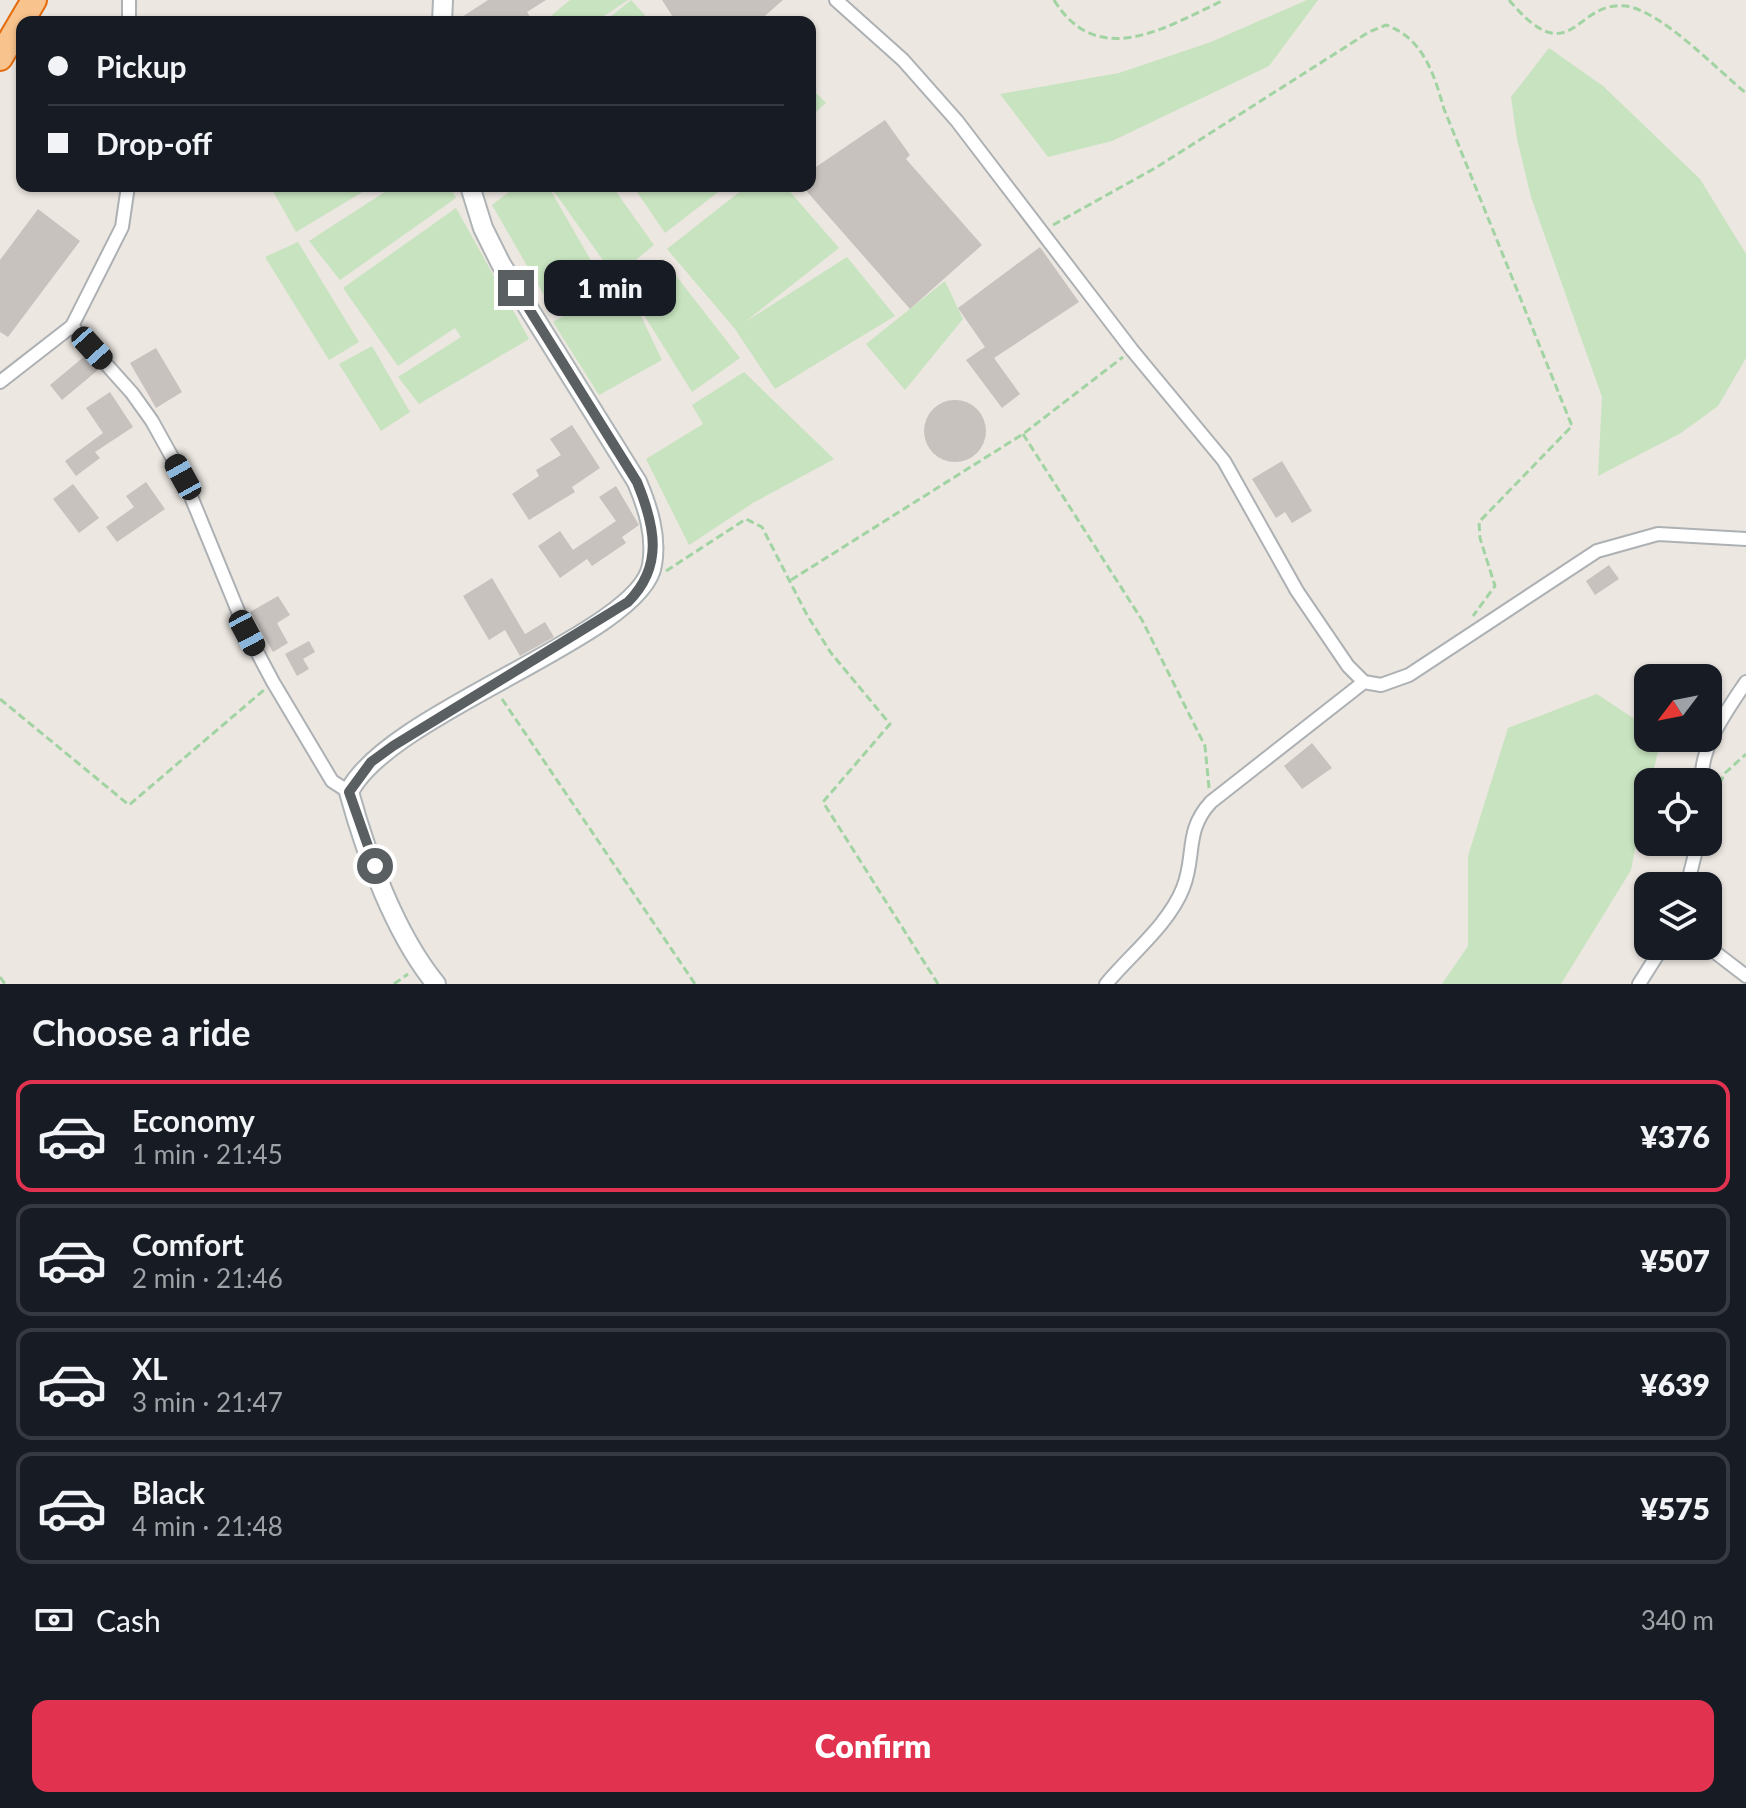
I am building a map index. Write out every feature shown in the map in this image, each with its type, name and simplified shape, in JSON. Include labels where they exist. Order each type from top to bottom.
[{"type":"highway","points":[[0,58],[16,31]]},
{"type":"street","points":[[836,0],[903,60],[930,90],[1043,231],[1132,350],[1224,461],[1322,632],[1364,682],[1381,685],[1409,675],[1597,551],[1658,534],[1746,539]]},
{"type":"street","points":[[0,382],[72,326],[122,227],[127,192]]},
{"type":"street","points":[[349,792],[371,762],[628,602],[644,586],[652,566],[651,516],[637,482],[501,264],[483,228],[472,192]]},
{"type":"street","points":[[72,326],[132,393],[152,421],[183,477],[247,633],[332,781],[349,792],[403,934],[436,984]]},
{"type":"street","points":[[1106,984],[1156,928],[1183,888],[1197,817],[1211,802],[1364,682]]},
{"type":"street","points":[[1704,768],[1721,719],[1746,682]]},
{"type":"street","points":[[1722,958],[1746,976]]},
{"type":"street","points":[[1639,984],[1654,960]]},
{"type":"path","points":[[1054,0],[1067,21],[1085,33],[1121,40],[1159,30],[1224,0]]},
{"type":"path","points":[[1509,0],[1523,16],[1545,31],[1566,34],[1609,7],[1625,6],[1650,14],[1746,93]]},
{"type":"path","points":[[1043,231],[1157,167],[1369,32],[1386,25],[1404,31],[1433,72],[1456,138],[1572,426],[1479,522],[1480,538],[1495,586],[1468,623]]},
{"type":"path","points":[[791,580],[1023,434],[1132,350]]},
{"type":"path","points":[[1023,434],[1149,634],[1205,746],[1211,802]]},
{"type":"path","points":[[652,566],[665,572],[746,519],[762,527],[807,615],[831,653],[890,724],[823,802],[938,984]]},
{"type":"path","points":[[0,699],[129,805],[273,682]]},
{"type":"path","points":[[493,684],[695,984]]},
{"type":"path","points":[[1722,779],[1746,754]]},
{"type":"path","points":[[0,977],[5,984]]},
{"type":"green space","points":[[570,0],[628,0],[604,16],[552,15]]},
{"type":"green space","points":[[631,0],[646,16],[611,16]]},
{"type":"green space","points":[[1307,0],[1318,0],[1269,66],[1112,141],[1048,157],[1000,94],[1119,73],[1211,42]]},
{"type":"green space","points":[[1549,48],[1603,86],[1700,179],[1746,254],[1746,358],[1718,406],[1681,433],[1598,476],[1602,397],[1531,197],[1511,97]]},
{"type":"green space","points":[[816,93],[826,103],[816,112]]},
{"type":"green space","points":[[273,192],[362,192],[296,232]]},
{"type":"green space","points":[[385,192],[453,192],[456,198],[340,280],[309,241]]},
{"type":"green space","points":[[509,192],[551,192],[608,290],[663,259],[740,358],[692,392],[629,291],[662,360],[599,395],[553,322],[604,293],[552,309],[492,205]]},
{"type":"green space","points":[[554,192],[616,192],[654,245],[615,277]]},
{"type":"green space","points":[[637,192],[718,192],[665,233]]},
{"type":"green space","points":[[739,192],[790,192],[839,248],[745,322],[847,257],[895,316],[775,389],[735,329],[667,249]]},
{"type":"green space","points":[[456,208],[529,339],[419,404],[398,377],[461,337],[455,328],[398,366],[343,288]]},
{"type":"green space","points":[[298,242],[359,342],[329,360],[265,257]]},
{"type":"green space","points":[[945,281],[963,319],[905,390],[866,344]]},
{"type":"green space","points":[[372,346],[410,412],[381,431],[339,364]]},
{"type":"green space","points":[[744,372],[834,459],[753,503],[689,545],[646,459],[703,424],[692,405]]},
{"type":"green space","points":[[1597,694],[1634,719],[1634,752],[1658,752],[1654,768],[1634,768],[1634,854],[1631,870],[1561,984],[1442,984],[1468,946],[1468,856],[1508,728]]},
{"type":"building","points":[[488,0],[546,0],[527,12],[529,16],[463,16]]},
{"type":"building","points":[[662,0],[783,0],[765,16],[672,16]]},
{"type":"building","points":[[885,120],[910,155],[906,159],[982,245],[910,309],[807,192],[816,192],[816,167]]},
{"type":"building","points":[[38,209],[80,241],[8,337],[0,332],[0,260]]},
{"type":"building","points":[[1040,247],[1079,302],[994,358],[1020,394],[1002,408],[966,360],[985,347],[958,308]]},
{"type":"building","points":[[156,348],[182,392],[156,408],[130,363]]},
{"type":"building","points":[[86,355],[98,370],[62,400],[50,385]]},
{"type":"building","points":[[110,392],[133,427],[95,452],[100,458],[76,476],[65,461],[103,433],[86,408]]},
{"type":"building","points":[[955,400],[967,402],[977,409],[984,419],[984,443],[977,453],[967,460],[955,462],[943,460],[933,453],[926,443],[924,431],[926,419],[933,409],[943,402]]},
{"type":"building","points":[[572,425],[600,468],[572,487],[575,492],[529,520],[512,494],[539,476],[536,470],[561,455],[550,439]]},
{"type":"building","points":[[1282,461],[1312,511],[1292,523],[1285,512],[1276,518],[1252,479]]},
{"type":"building","points":[[146,482],[165,509],[117,542],[106,527],[134,507],[126,496]]},
{"type":"building","points":[[73,484],[99,518],[79,533],[53,499]]},
{"type":"building","points":[[616,486],[639,525],[622,537],[626,543],[592,566],[587,559],[560,578],[538,546],[560,531],[573,550],[616,521],[599,497]]},
{"type":"building","points":[[1609,565],[1619,579],[1595,595],[1586,581]]},
{"type":"building","points":[[492,578],[525,634],[545,622],[554,637],[520,656],[505,630],[489,640],[463,596]]},
{"type":"building","points":[[278,596],[290,615],[277,623],[288,643],[273,652],[250,612]]},
{"type":"building","points":[[309,641],[315,652],[303,659],[309,669],[297,676],[285,654]]},
{"type":"building","points":[[1312,743],[1332,768],[1302,789],[1284,766]]},
{"type":"route","points":[[375,866],[349,792],[356,778],[393,746],[628,602],[644,586],[652,566],[651,516],[637,482],[516,288]]}]
